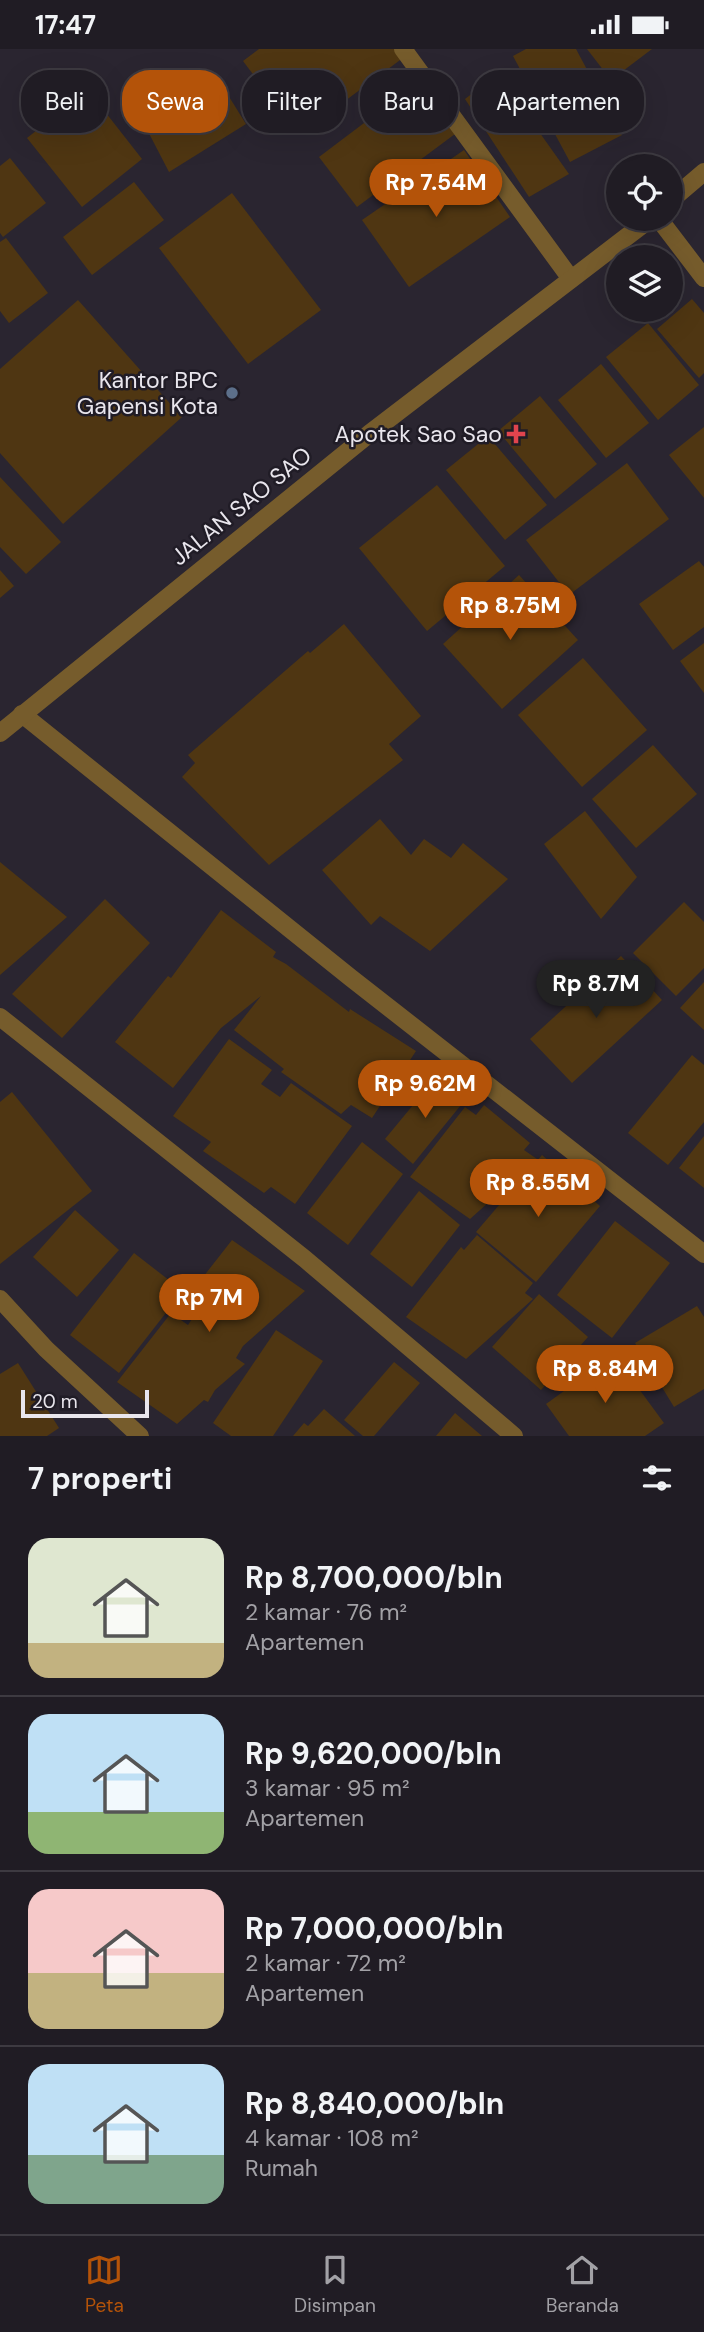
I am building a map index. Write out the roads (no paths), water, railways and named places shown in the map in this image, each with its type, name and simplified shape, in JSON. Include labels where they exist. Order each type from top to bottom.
[{"type":"street","points":[[403,49],[571,279]]},
{"type":"street","points":[[683,190],[704,172]]},
{"type":"street","name":"JALAN SAO SAO","points":[[0,733],[369,434],[633,231]]},
{"type":"street","points":[[668,231],[704,278]]},
{"type":"street","points":[[22,714],[351,978],[704,1254]]},
{"type":"street","points":[[0,1017],[305,1259],[514,1436]]},
{"type":"street","points":[[0,1299],[46,1349],[140,1436]]},
{"type":"place","name":"Kantor BPC Gapensi Kota","points":[[232,393]]},
{"type":"place","name":"Apotek Sao Sao","points":[[516,434]]}]
